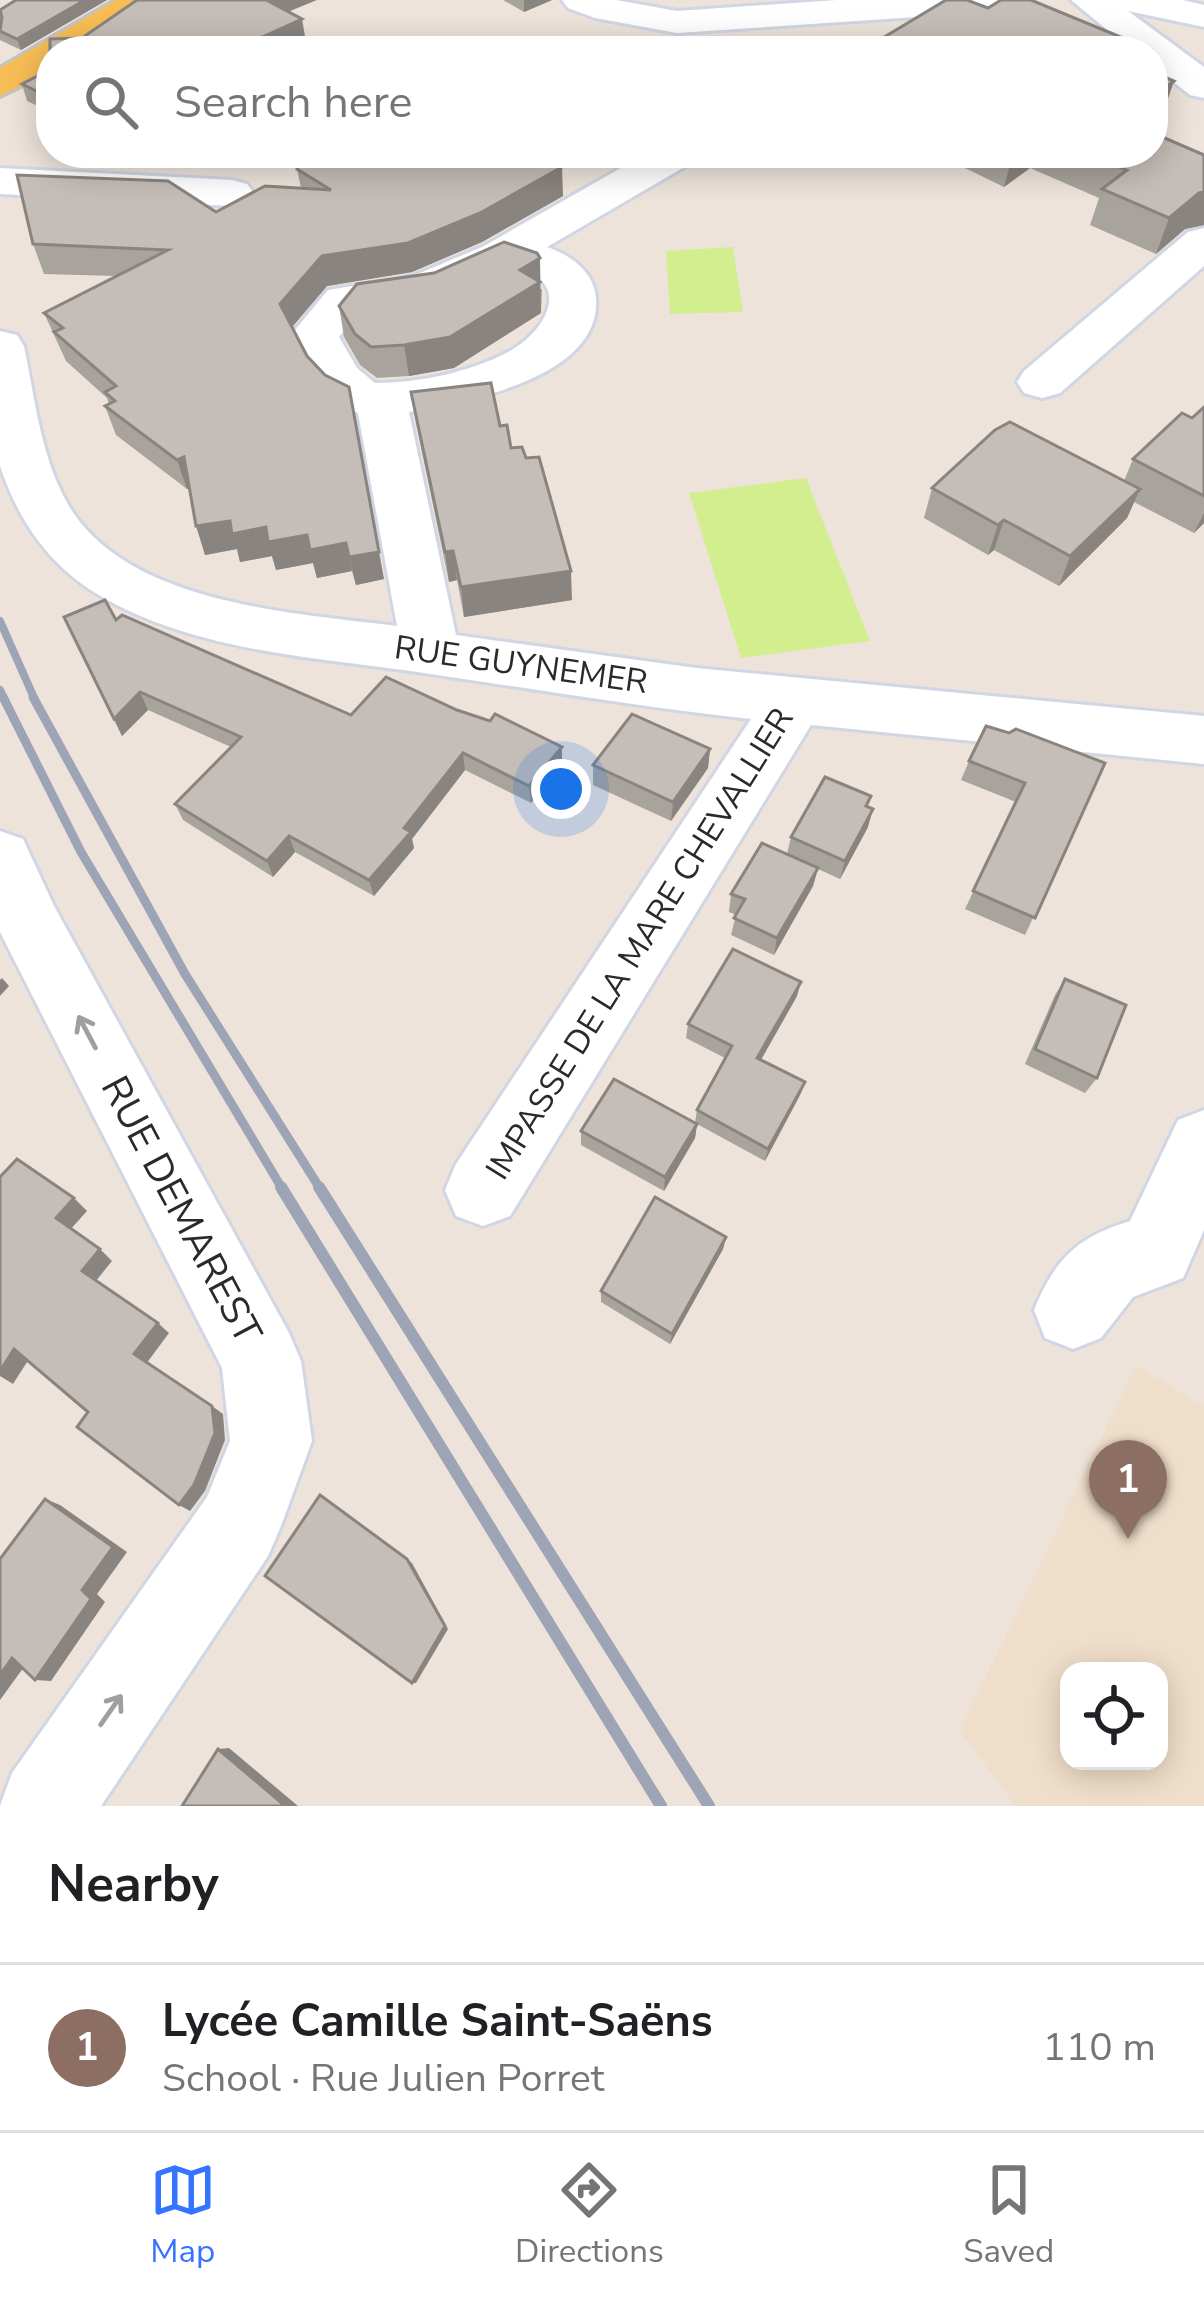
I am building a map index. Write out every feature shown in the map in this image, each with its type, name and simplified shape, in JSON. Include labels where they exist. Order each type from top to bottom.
[{"type":"main road","points":[[83,36],[143,0]]},
{"type":"main road","points":[[5,76],[36,62]]},
{"type":"street","points":[[581,0],[678,36],[1007,0]]},
{"type":"street","points":[[1090,0],[1138,36]]},
{"type":"street","points":[[1131,0],[1204,16]]},
{"type":"street","points":[[1168,59],[1204,86]]},
{"type":"street","points":[[500,255],[546,260],[571,282],[576,296],[565,331],[509,372],[381,400],[360,399],[314,336],[331,311],[346,300],[422,289],[500,255],[653,168]]},
{"type":"street","points":[[0,181],[232,193]]},
{"type":"street","points":[[1042,382],[1204,242]]},
{"type":"street","name":"RUE GUYNEMER","points":[[0,346],[38,500],[60,535],[100,570],[158,597],[232,622],[624,682],[1204,740]]},
{"type":"street","points":[[381,400],[431,652]]},
{"type":"street","name":"IMPASSE DE LA MARE CHEVALLIER","points":[[483,1190],[796,698]]},
{"type":"street","name":"RUE DEMAREST","points":[[0,858],[28,921],[261,1361],[271,1441],[238,1526],[45,1806]]},
{"type":"street","points":[[1072,1310],[1108,1266],[1156,1251],[1204,1144]]},
{"type":"shaded area","points":[[1136,1365],[1204,1406],[1204,1806],[1016,1806],[960,1731]]},
{"type":"green space","points":[[733,247],[743,312],[670,314],[666,251]]},
{"type":"green space","points":[[806,478],[870,641],[741,658],[689,493]]},
{"type":"building","points":[[16,0],[85,0],[17,39],[0,31],[0,10]]},
{"type":"building","points":[[137,0],[274,0],[270,2],[302,19],[265,36],[85,36]]},
{"type":"building","points":[[946,0],[967,0],[988,8],[1001,0],[1031,0],[1118,36],[886,36]]},
{"type":"building","points":[[36,77],[36,91],[22,84]]},
{"type":"building","points":[[1168,139],[1204,155],[1204,192],[1169,218],[1102,189],[1127,170],[1122,168],[1168,168]]},
{"type":"building","points":[[560,168],[480,213],[408,243],[322,256],[280,304],[307,356],[325,375],[349,387],[379,552],[349,557],[346,543],[310,550],[307,535],[268,542],[266,527],[232,534],[230,521],[196,526],[184,457],[177,460],[105,406],[115,401],[105,392],[116,386],[54,332],[63,328],[44,313],[168,250],[33,244],[17,175],[168,181],[216,212],[265,186],[331,190],[297,169]]},
{"type":"building","points":[[504,242],[537,253],[540,258],[520,270],[540,282],[450,337],[371,347],[355,334],[339,306],[357,284],[434,273]]},
{"type":"building","points":[[491,383],[500,426],[507,425],[511,448],[522,447],[526,458],[539,457],[571,571],[461,587],[453,551],[445,552],[411,392]]},
{"type":"building","points":[[1204,407],[1204,496],[1133,459],[1182,413],[1192,418]]},
{"type":"building","points":[[1010,422],[1140,489],[1070,556],[1004,520],[998,525],[932,488]]},
{"type":"building","points":[[105,600],[116,620],[122,615],[351,715],[386,677],[457,710],[490,721],[495,714],[562,747],[529,786],[463,753],[404,828],[411,832],[369,880],[289,836],[267,861],[175,804],[241,737],[140,692],[114,719],[64,617]]},
{"type":"building","points":[[632,714],[710,749],[673,802],[593,765]]},
{"type":"building","points":[[986,726],[1009,733],[1016,729],[1105,763],[1035,918],[973,891],[1025,783],[969,761]]},
{"type":"building","points":[[825,777],[871,796],[866,806],[873,809],[845,861],[791,837]]},
{"type":"building","points":[[762,843],[818,868],[777,938],[734,918],[745,899],[731,894]]},
{"type":"building","points":[[733,949],[801,982],[757,1058],[805,1082],[768,1149],[697,1110],[732,1046],[688,1024]]},
{"type":"building","points":[[1065,979],[1126,1005],[1097,1078],[1035,1049]]},
{"type":"building","points":[[614,1079],[697,1124],[665,1177],[581,1131]]},
{"type":"building","points":[[17,1159],[74,1198],[56,1218],[100,1249],[82,1271],[158,1323],[134,1354],[212,1406],[215,1433],[194,1485],[179,1505],[77,1427],[88,1412],[14,1349],[0,1371],[0,1177]]},
{"type":"building","points":[[655,1197],[726,1237],[672,1334],[601,1291]]},
{"type":"building","points":[[320,1495],[407,1559],[445,1626],[412,1683],[265,1576]]},
{"type":"building","points":[[45,1499],[113,1547],[82,1590],[91,1599],[35,1680],[12,1658],[0,1675],[0,1559]]},
{"type":"building","points":[[218,1749],[285,1806],[182,1806]]},
{"type":"railway","points":[[0,621],[35,700]]},
{"type":"railway","points":[[0,690],[5,700]]},
{"type":"railway","points":[[3,697],[81,852],[283,1190]]},
{"type":"railway","points":[[33,697],[185,974],[321,1190]]},
{"type":"railway","points":[[281,1187],[661,1806]]},
{"type":"railway","points":[[319,1187],[709,1806]]},
{"type":"place","name":"Lycée Camille Saint-Saëns","points":[[1128,1539]]}]
